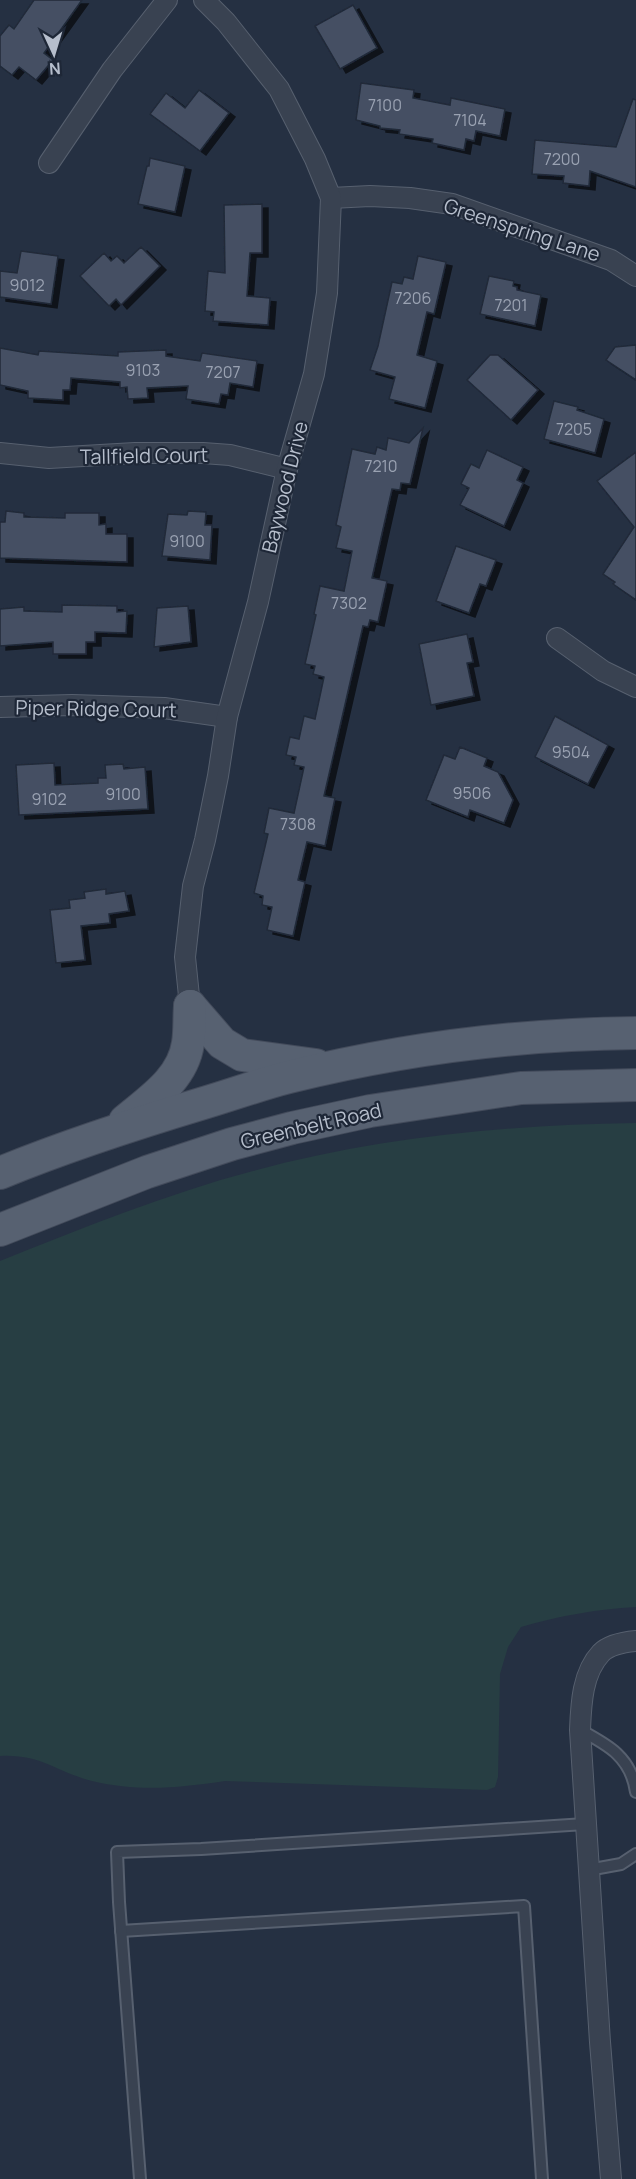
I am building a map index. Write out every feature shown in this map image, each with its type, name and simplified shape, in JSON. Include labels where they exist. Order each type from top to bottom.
[{"type":"main road","points":[[190,1006],[222,1043],[242,1055],[334,1068]]},
{"type":"main road","points":[[114,1130],[160,1092],[179,1071],[188,1045],[190,1006]]},
{"type":"main road","points":[[0,1173],[114,1130],[288,1077],[406,1054],[523,1037],[582,1033],[636,1033]]},
{"type":"main road","name":"Greenbelt Road","points":[[0,1230],[147,1172],[232,1144],[292,1128],[370,1111],[521,1088],[636,1085]]},
{"type":"street","points":[[48,163],[112,70],[167,0]]},
{"type":"street","name":"Baywood Drive","points":[[190,1006],[185,957],[193,886],[222,757],[227,717],[258,602],[287,469],[314,374],[322,335],[327,293],[331,198],[315,159],[279,88],[226,22],[204,0]]},
{"type":"street","name":"Greenspring Lane","points":[[331,198],[370,196],[410,198],[452,204],[611,260],[636,276]]},
{"type":"street","name":"Tallfield Court","points":[[0,453],[49,458],[135,453],[203,453],[230,455],[287,469]]},
{"type":"street","points":[[557,639],[603,671],[636,687]]},
{"type":"street","name":"Piper Ridge Court","points":[[0,707],[72,705],[164,708],[227,717]]},
{"type":"street","points":[[611,2179],[580,1730],[582,1697],[589,1673],[601,1652],[622,1642],[636,1641]]},
{"type":"lane","points":[[580,1730],[610,1747],[620,1757],[629,1770],[636,1792]]},
{"type":"lane","points":[[140,2179],[117,1852],[585,1824]]},
{"type":"lane","points":[[588,1870],[621,1864],[636,1854]]},
{"type":"lane","points":[[121,1931],[524,1906],[542,2179]]},
{"type":"green space","points":[[636,1123],[636,1607],[578,1614],[521,1627],[508,1647],[500,1674],[498,1777],[495,1787],[487,1790],[225,1781],[175,1787],[126,1787],[92,1781],[27,1758],[0,1756],[0,1261],[157,1201],[221,1180],[300,1159],[347,1149],[443,1135],[539,1127]]},
{"type":"building","points":[[34,0],[82,0],[44,53],[53,60],[36,80],[19,67],[12,75],[0,66],[0,36],[9,25],[14,29]]},
{"type":"building","points":[[353,5],[377,48],[340,69],[315,26]]},
{"type":"building","points":[[361,83],[414,90],[413,98],[450,105],[451,98],[505,109],[500,136],[476,131],[474,141],[466,139],[464,150],[432,143],[433,139],[399,134],[400,130],[380,128],[380,126],[356,120]]},
{"type":"building","points":[[199,90],[229,113],[200,151],[150,114],[166,93],[185,108]]},
{"type":"building","points":[[633,99],[636,100],[636,187],[590,171],[589,186],[563,183],[564,176],[532,174],[535,140],[616,147]]},
{"type":"building","points":[[150,158],[185,166],[175,212],[138,204]]},
{"type":"building","points":[[262,204],[262,253],[250,253],[247,296],[270,298],[268,325],[213,321],[214,312],[205,311],[208,271],[225,273],[224,205]]},
{"type":"building","points":[[141,247],[160,266],[121,305],[116,299],[109,306],[80,276],[104,253],[111,261],[117,256],[124,263]]},
{"type":"building","points":[[21,251],[58,256],[51,304],[0,297],[0,271],[17,273]]},
{"type":"building","points":[[418,256],[446,262],[434,314],[427,312],[417,355],[437,361],[425,408],[389,399],[395,377],[370,370],[378,346],[392,282],[402,284],[404,277],[413,279]]},
{"type":"building","points":[[489,276],[514,281],[513,286],[517,287],[517,290],[541,295],[535,326],[480,314]]},
{"type":"building","points":[[636,345],[636,380],[606,360],[615,347]]},
{"type":"building","points":[[0,348],[38,355],[39,351],[118,356],[118,352],[166,350],[166,356],[200,361],[202,353],[257,361],[253,387],[230,383],[228,395],[221,394],[219,404],[186,399],[188,386],[147,388],[148,398],[128,399],[127,387],[120,388],[120,382],[71,378],[70,390],[63,390],[63,400],[28,398],[28,391],[0,385]]},
{"type":"building","points":[[490,355],[498,355],[538,390],[511,420],[467,380]]},
{"type":"building","points":[[554,401],[578,407],[577,410],[604,419],[595,453],[544,439]]},
{"type":"building","points":[[423,428],[410,484],[401,483],[400,490],[392,489],[372,578],[387,581],[378,622],[370,620],[368,627],[363,626],[324,796],[335,798],[325,846],[307,842],[298,880],[305,882],[293,936],[267,930],[272,907],[262,905],[263,896],[254,893],[268,834],[264,833],[269,808],[294,813],[304,767],[294,765],[296,757],[286,755],[290,737],[299,739],[304,716],[315,719],[324,677],[313,674],[315,666],[305,664],[320,586],[344,591],[352,551],[336,548],[341,527],[336,525],[352,449],[375,454],[377,447],[386,450],[388,438],[409,443]]},
{"type":"building","points":[[487,450],[523,467],[517,480],[523,483],[504,526],[460,505],[469,488],[461,484],[471,464],[479,468]]},
{"type":"building","points":[[636,452],[636,600],[603,574],[634,527],[597,481]]},
{"type":"building","points":[[6,511],[24,513],[24,517],[65,518],[65,513],[99,513],[99,525],[106,524],[106,534],[127,534],[127,562],[0,558],[0,522],[5,522]]},
{"type":"building","points":[[188,511],[206,512],[205,525],[212,525],[210,560],[162,556],[168,514],[187,515]]},
{"type":"building","points":[[456,546],[496,560],[486,586],[480,584],[469,613],[436,601]]},
{"type":"building","points":[[62,605],[117,606],[117,612],[127,611],[126,633],[95,632],[95,642],[86,642],[86,654],[53,654],[53,642],[0,646],[0,609],[24,607],[24,611],[62,612]]},
{"type":"building","points":[[188,606],[191,642],[154,647],[157,608]]},
{"type":"building","points":[[467,634],[473,662],[467,663],[474,696],[431,705],[419,644]]},
{"type":"building","points":[[555,716],[608,745],[588,784],[535,757]]},
{"type":"building","points":[[460,747],[487,758],[484,766],[498,772],[513,800],[504,823],[470,810],[468,817],[426,800],[444,755],[455,759]]},
{"type":"building","points":[[54,763],[55,785],[98,783],[98,778],[106,778],[105,765],[123,764],[124,769],[145,767],[148,809],[19,815],[16,765]]},
{"type":"building","points":[[106,889],[106,894],[125,891],[129,911],[109,914],[110,923],[81,926],[85,960],[56,963],[50,910],[70,908],[69,900],[85,898],[84,892]]}]
